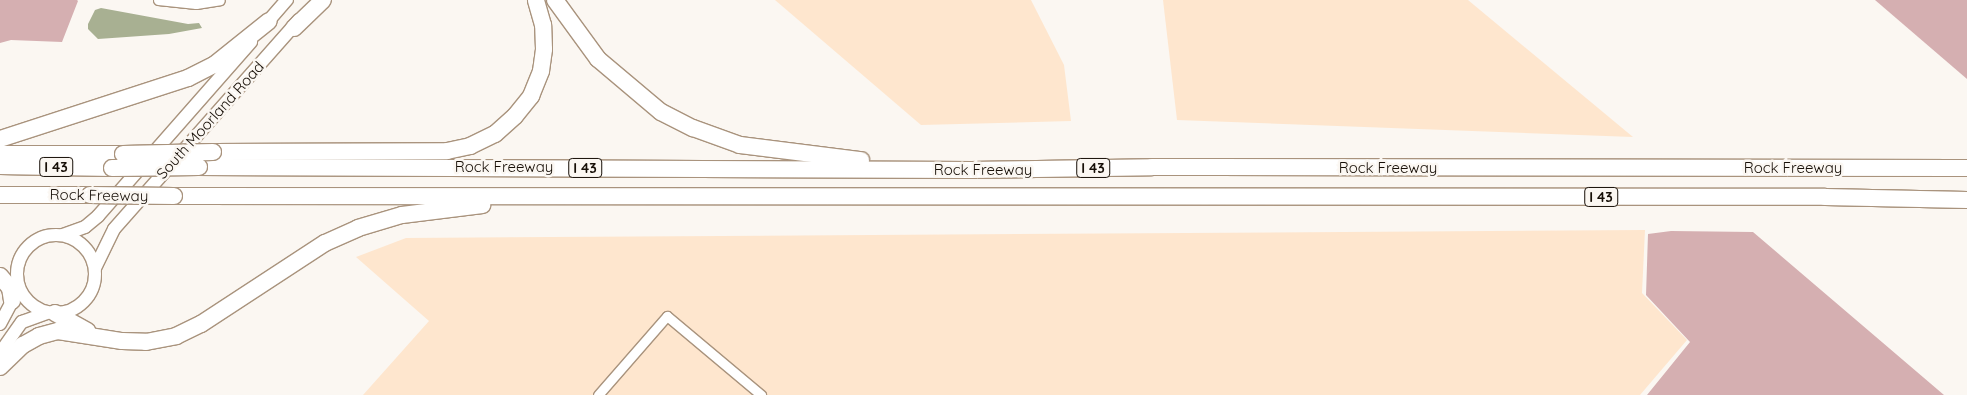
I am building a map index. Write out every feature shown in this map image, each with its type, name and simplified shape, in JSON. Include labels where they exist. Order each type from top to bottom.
[{"type":"highway","points":[[294,28],[323,0]]},
{"type":"highway","points":[[0,154],[446,151],[470,146],[495,134],[516,116],[531,96],[541,71],[544,49],[543,24],[536,0]]},
{"type":"highway","points":[[555,0],[576,32],[606,66],[662,112],[693,128],[740,145],[789,153],[971,170]]},
{"type":"highway","points":[[0,139],[188,78],[214,65],[269,21]]},
{"type":"highway","name":"Rock Freeway","points":[[0,166],[112,168],[971,170],[1152,167],[1967,168]]},
{"type":"highway","name":"Rock Freeway","points":[[0,195],[1825,197],[1967,200]]},
{"type":"highway","points":[[0,367],[23,345],[39,336],[58,331],[146,342],[176,336],[201,324],[325,242],[402,215],[599,196]]},
{"type":"highway","points":[[0,265],[16,290]]},
{"type":"highway","points":[[0,276],[10,288],[16,290]]},
{"type":"highway","points":[[51,313],[102,338]]},
{"type":"main road","name":"South Moorland Road","points":[[63,235],[85,227],[98,216],[287,0]]},
{"type":"main road","name":"South Moorland Road","points":[[95,268],[114,228],[294,28],[314,0]]},
{"type":"main road","points":[[0,324],[16,290],[18,263],[28,246],[44,237],[63,235],[84,246],[95,268],[94,285],[86,300],[72,310],[51,313],[22,322],[0,352]]},
{"type":"main road","points":[[16,290],[30,303],[51,313]]},
{"type":"street","points":[[158,0],[196,4],[220,0]]},
{"type":"street","points":[[598,395],[667,316],[761,395]]},
{"type":"shaded area","points":[[0,0],[78,1],[62,42],[11,40],[0,43]]},
{"type":"shaded area","points":[[775,0],[1031,0],[1064,65],[1071,121],[921,125]]},
{"type":"shaded area","points":[[1163,0],[1468,0],[1633,137],[1177,120]]},
{"type":"shaded area","points":[[1875,0],[1967,0],[1967,79]]},
{"type":"shaded area","points":[[101,8],[188,24],[199,23],[202,28],[169,34],[98,39],[88,29],[88,24],[95,10]]},
{"type":"shaded area","points":[[1645,230],[1642,293],[1687,340],[1640,395],[363,395],[429,321],[356,257],[406,238]]},
{"type":"shaded area","points":[[1671,231],[1753,232],[1944,395],[1647,395],[1690,342],[1646,295],[1648,234]]}]
